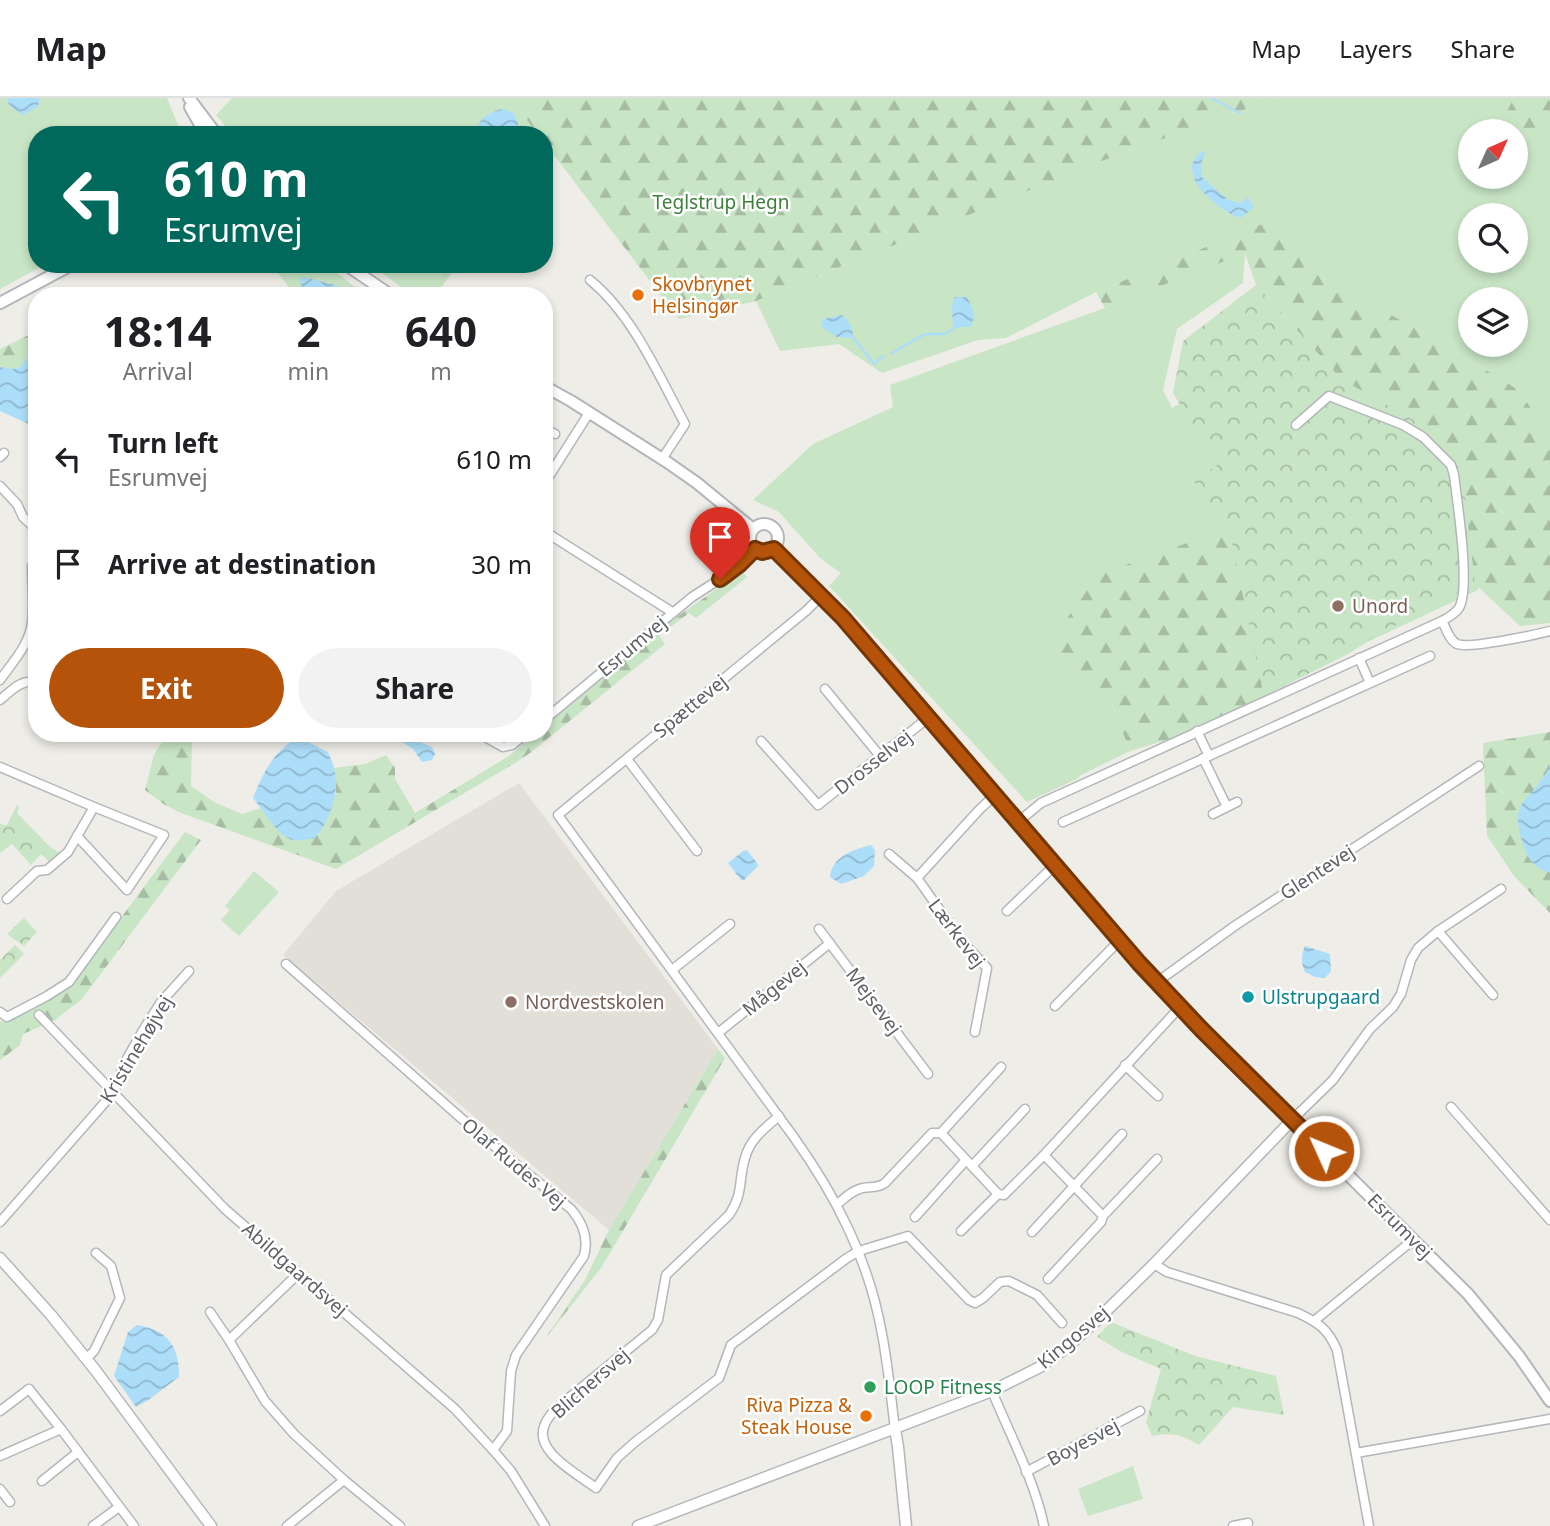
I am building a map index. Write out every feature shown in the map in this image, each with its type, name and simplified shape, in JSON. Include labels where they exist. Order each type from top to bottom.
[{"type":"main road","points":[[187,98],[201,126]]},
{"type":"main road","points":[[187,98],[210,126]]},
{"type":"main road","points":[[30,287],[57,273]]},
{"type":"main road","points":[[360,273],[379,287]]},
{"type":"main road","points":[[0,303],[28,288]]},
{"type":"main road","points":[[553,391],[697,482],[753,529]]},
{"type":"main road","points":[[761,524],[774,528],[778,541],[774,549],[762,552],[755,549],[750,542],[753,529],[761,524]]},
{"type":"main road","name":"Esrumvej","points":[[774,549],[843,618],[1119,941],[1180,1007],[1468,1294],[1519,1356],[1550,1401]]},
{"type":"street","points":[[590,280],[621,312],[685,424],[662,459]]},
{"type":"street","points":[[1018,822],[1041,803],[1442,621],[1459,609],[1464,565],[1451,465],[1423,437],[1404,425],[1329,396],[1296,425]]},
{"type":"street","points":[[553,470],[589,413]]},
{"type":"street","points":[[0,486],[17,504],[28,522]]},
{"type":"street","points":[[553,537],[672,612]]},
{"type":"street","name":"Esrumvej","points":[[553,712],[672,612],[740,564],[755,549]]},
{"type":"street","name":"Spættevej","points":[[672,970],[558,815],[821,596]]},
{"type":"street","points":[[1442,621],[1451,639],[1464,645],[1550,631]]},
{"type":"street","points":[[0,680],[28,636]]},
{"type":"street","points":[[1063,822],[1430,656]]},
{"type":"street","points":[[1359,658],[1370,683]]},
{"type":"street","points":[[0,700],[19,684],[28,681]]},
{"type":"street","points":[[825,689],[880,755]]},
{"type":"street","name":"Drosselvej","points":[[761,741],[818,805],[928,718]]},
{"type":"street","points":[[1198,731],[1227,807]]},
{"type":"street","points":[[494,742],[503,747],[516,742]]},
{"type":"street","points":[[627,759],[697,851]]},
{"type":"street","name":"Glentevej","points":[[1157,982],[1236,925],[1479,766]]},
{"type":"street","points":[[0,767],[164,835],[127,890],[77,836]]},
{"type":"street","name":"Lærkevej","points":[[917,878],[995,795]]},
{"type":"street","points":[[1213,814],[1237,803]]},
{"type":"street","points":[[7,899],[37,871],[47,870],[68,852],[94,807]]},
{"type":"street","name":"Lærkevej","points":[[889,854],[917,878],[962,941],[987,968],[975,1032]]},
{"type":"street","points":[[1007,911],[1055,865]]},
{"type":"street","points":[[1292,1120],[1333,1080],[1370,1029],[1393,1007],[1401,994],[1411,960],[1418,948],[1501,888]]},
{"type":"street","points":[[0,1012],[7,1017],[69,982],[116,917]]},
{"type":"street","points":[[730,924],[672,970],[819,1172],[859,1251],[883,1334],[905,1526]]},
{"type":"street","name":"Mejsevej","points":[[820,929],[928,1074]]},
{"type":"street","points":[[1438,931],[1493,995]]},
{"type":"street","points":[[1055,1006],[1119,941]]},
{"type":"street","name":"Mågevej","points":[[718,1033],[830,943]]},
{"type":"street","name":"Olaf Rudes Vej","points":[[286,964],[478,1133],[571,1209],[583,1227],[587,1247],[584,1256],[516,1355],[511,1371],[507,1431],[494,1450]]},
{"type":"street","name":"Kristinehøjvej","points":[[0,1222],[114,1092],[124,1064],[142,1032],[161,1002],[189,971]]},
{"type":"street","points":[[837,1205],[855,1191],[877,1188],[886,1183],[932,1133],[941,1133],[998,1194],[1004,1195],[1086,1111],[1180,1007]]},
{"type":"street","name":"Abildgaardsvej","points":[[39,1015],[225,1209],[455,1409],[511,1471],[545,1526]]},
{"type":"street","points":[[1125,1065],[1158,1096]]},
{"type":"street","points":[[941,1133],[1002,1067]]},
{"type":"street","points":[[1451,1107],[1550,1220]]},
{"type":"street","points":[[915,1217],[1025,1109]]},
{"type":"street","name":"Blichersvej","points":[[779,1116],[757,1135],[745,1157],[737,1204],[729,1215],[666,1275],[658,1320],[653,1330],[554,1410],[544,1425],[542,1437],[545,1446],[556,1459],[596,1488],[617,1458],[719,1378],[731,1345],[859,1251]]},
{"type":"street","name":"Kingosvej","points":[[638,1526],[992,1391],[1040,1367],[1096,1321],[1292,1120]]},
{"type":"street","points":[[1032,1232],[1122,1134]]},
{"type":"street","points":[[1044,1155],[1103,1216]]},
{"type":"street","points":[[1048,1279],[1157,1159]]},
{"type":"street","points":[[961,1231],[998,1194]]},
{"type":"street","points":[[859,1251],[908,1236],[969,1300],[975,1303],[1000,1282],[1009,1281],[1037,1295],[1062,1323]]},
{"type":"street","points":[[1314,1321],[1413,1240]]},
{"type":"street","points":[[86,1359],[94,1351],[120,1297],[111,1266],[96,1253]]},
{"type":"street","points":[[0,1258],[86,1359],[211,1526]]},
{"type":"street","points":[[1154,1264],[1167,1272],[1298,1313],[1326,1331],[1337,1350],[1369,1526]]},
{"type":"street","points":[[229,1340],[298,1273]]},
{"type":"street","points":[[210,1312],[265,1401],[294,1434],[400,1526]]},
{"type":"street","points":[[0,1411],[29,1389],[134,1526]]},
{"type":"street","points":[[992,1391],[1026,1472],[1044,1526]]},
{"type":"street","name":"Boyesvej","points":[[1026,1472],[1140,1411]]},
{"type":"street","points":[[1356,1453],[1550,1419]]},
{"type":"street","points":[[0,1456],[61,1429]]},
{"type":"street","points":[[42,1481],[78,1452]]},
{"type":"street","points":[[287,1526],[344,1480]]},
{"type":"street","points":[[0,1489],[10,1502]]},
{"type":"street","points":[[93,1526],[119,1507]]},
{"type":"street","points":[[1233,1526],[1248,1523]]},
{"type":"shaded area","name":"Nordvestskolen","points":[[519,783],[718,1049],[609,1230],[283,955],[336,891]]},
{"type":"green space","points":[[0,98],[167,98],[178,126],[28,126],[29,273],[0,289]]},
{"type":"green space","points":[[232,98],[509,98],[532,126],[225,126],[216,115]]},
{"type":"green space","name":"Teglstrup Hegn","points":[[509,98],[1276,98],[1102,161],[756,301],[679,319],[553,154],[553,126],[532,126]]},
{"type":"green space","points":[[1276,98],[1550,98],[1550,434],[1517,389],[1464,357],[1528,357],[1528,287],[1458,287],[1458,353],[1366,301],[1277,218],[1096,292],[1006,338],[978,340],[882,373],[839,344],[780,351],[756,301],[1102,161]]},
{"type":"green space","points":[[1514,98],[1550,98],[1550,127],[1528,132],[1528,119],[1507,119],[1505,115]]},
{"type":"green space","points":[[1277,218],[1366,301],[1517,389],[1550,434],[1550,623],[1520,626],[1475,584],[1461,470],[1415,421],[1341,379],[1256,285],[1245,253],[1105,308],[1096,292]]},
{"type":"green space","points":[[1245,253],[1243,283],[1177,329],[1163,390],[1172,408],[1188,399],[1343,381],[1421,412],[1475,469],[1478,590],[1257,694],[1079,684],[1110,700],[1130,751],[1027,802],[829,586],[841,573],[820,558],[779,512],[753,500],[813,444],[893,407],[890,385],[1105,308]]},
{"type":"green space","points":[[278,273],[337,273],[355,287],[301,286],[289,287]]},
{"type":"green space","points":[[382,273],[452,273],[441,287],[401,287]]},
{"type":"green space","points":[[1256,285],[1341,379],[1415,421],[1462,471],[1475,584],[1377,635],[1350,653],[1264,696],[1229,528],[1193,480],[1217,466],[1173,393],[1183,341]]},
{"type":"green space","points":[[28,335],[28,357],[16,369],[0,367],[0,349]]},
{"type":"green space","points":[[1229,528],[1264,696],[1170,739],[1130,751],[1110,700],[1079,684],[1050,642],[1098,575]]},
{"type":"green space","points":[[742,571],[747,577],[696,618],[689,613],[668,629],[664,626]]},
{"type":"green space","points":[[658,633],[665,644],[553,734],[553,719]]},
{"type":"green space","points":[[1550,732],[1550,913],[1515,877],[1487,836],[1483,743]]},
{"type":"green space","points":[[162,742],[192,742],[191,786],[214,802],[242,814],[261,808],[278,829],[336,794],[334,768],[365,764],[386,755],[395,768],[395,779],[415,813],[509,756],[525,742],[544,742],[515,763],[336,869],[181,813],[145,790],[154,755]]},
{"type":"green space","points":[[17,805],[17,813],[50,847],[60,853],[50,862],[41,854],[31,865],[12,844],[0,853],[0,823],[7,825]]},
{"type":"green space","points":[[185,832],[201,840],[82,999],[55,1020],[23,1034],[20,1045],[0,1060],[0,1021],[5,1022],[70,986]]},
{"type":"green space","points":[[254,871],[279,892],[239,936],[221,920],[230,910],[225,906]]},
{"type":"green space","points":[[24,918],[37,932],[24,946],[7,934]]},
{"type":"green space","points":[[15,945],[24,954],[0,978],[0,960]]},
{"type":"green space","points":[[718,1049],[725,1058],[601,1268],[544,1340],[585,1280],[609,1230]]},
{"type":"green space","points":[[1111,1322],[1195,1356],[1276,1376],[1284,1415],[1233,1407],[1199,1445],[1177,1435],[1152,1436],[1146,1422],[1161,1369],[1122,1352],[1097,1337]]},
{"type":"green space","points":[[1133,1466],[1143,1499],[1088,1516],[1078,1489]]},
{"type":"water","points":[[7,98],[40,98],[38,107],[22,115],[9,105]]},
{"type":"water","points":[[502,109],[514,113],[518,126],[478,126],[484,117]]},
{"type":"water","points":[[1206,150],[1201,164],[1202,177],[1228,200],[1242,203],[1248,197],[1254,207],[1241,218],[1216,204],[1196,183],[1191,166],[1198,154]]},
{"type":"water","points":[[303,277],[340,287],[302,287],[300,279]]},
{"type":"water","points":[[955,297],[967,297],[974,316],[970,327],[953,329],[952,304]]},
{"type":"water","points":[[842,315],[851,326],[853,335],[850,338],[837,337],[823,328],[821,323],[823,319]]},
{"type":"water","points":[[28,357],[28,424],[0,411],[0,367],[16,369]]},
{"type":"water","points":[[308,742],[328,752],[334,768],[336,786],[333,805],[315,838],[298,841],[287,837],[271,822],[253,798],[270,763],[289,743]]},
{"type":"water","points":[[402,742],[420,742],[432,747],[435,754],[432,760],[422,762],[413,749]]},
{"type":"water","points":[[1550,766],[1550,873],[1537,867],[1528,856],[1519,831],[1518,818],[1524,802]]},
{"type":"water","points":[[871,845],[875,850],[874,866],[864,876],[841,884],[830,877],[834,864],[839,859]]},
{"type":"water","points":[[747,850],[758,866],[741,880],[728,863]]},
{"type":"water","points":[[1305,946],[1330,954],[1331,971],[1325,978],[1305,972],[1302,959]]},
{"type":"water","points":[[137,1325],[157,1331],[170,1341],[177,1356],[179,1377],[136,1407],[114,1376],[128,1332]]},
{"type":"waterway","points":[[1211,98],[1240,113]]},
{"type":"waterway","points":[[892,353],[925,334],[945,334],[953,329]]},
{"type":"waterway","points":[[852,336],[874,364],[883,356]]},
{"type":"place","name":"Skovbrynet Helsingør","points":[[638,295]]},
{"type":"place","name":"Unord","points":[[1338,606]]},
{"type":"place","name":"Ulstrupgaard","points":[[1248,997]]},
{"type":"place","name":"Nordvestskolen","points":[[511,1002]]},
{"type":"place","name":"LOOP Fitness","points":[[870,1387]]},
{"type":"place","name":"Riva Pizza & Steak House","points":[[866,1416]]},
{"type":"route","points":[[720,579],[755,549],[766,552],[774,549],[789,562],[843,618],[1139,963],[1324,1151]]}]
